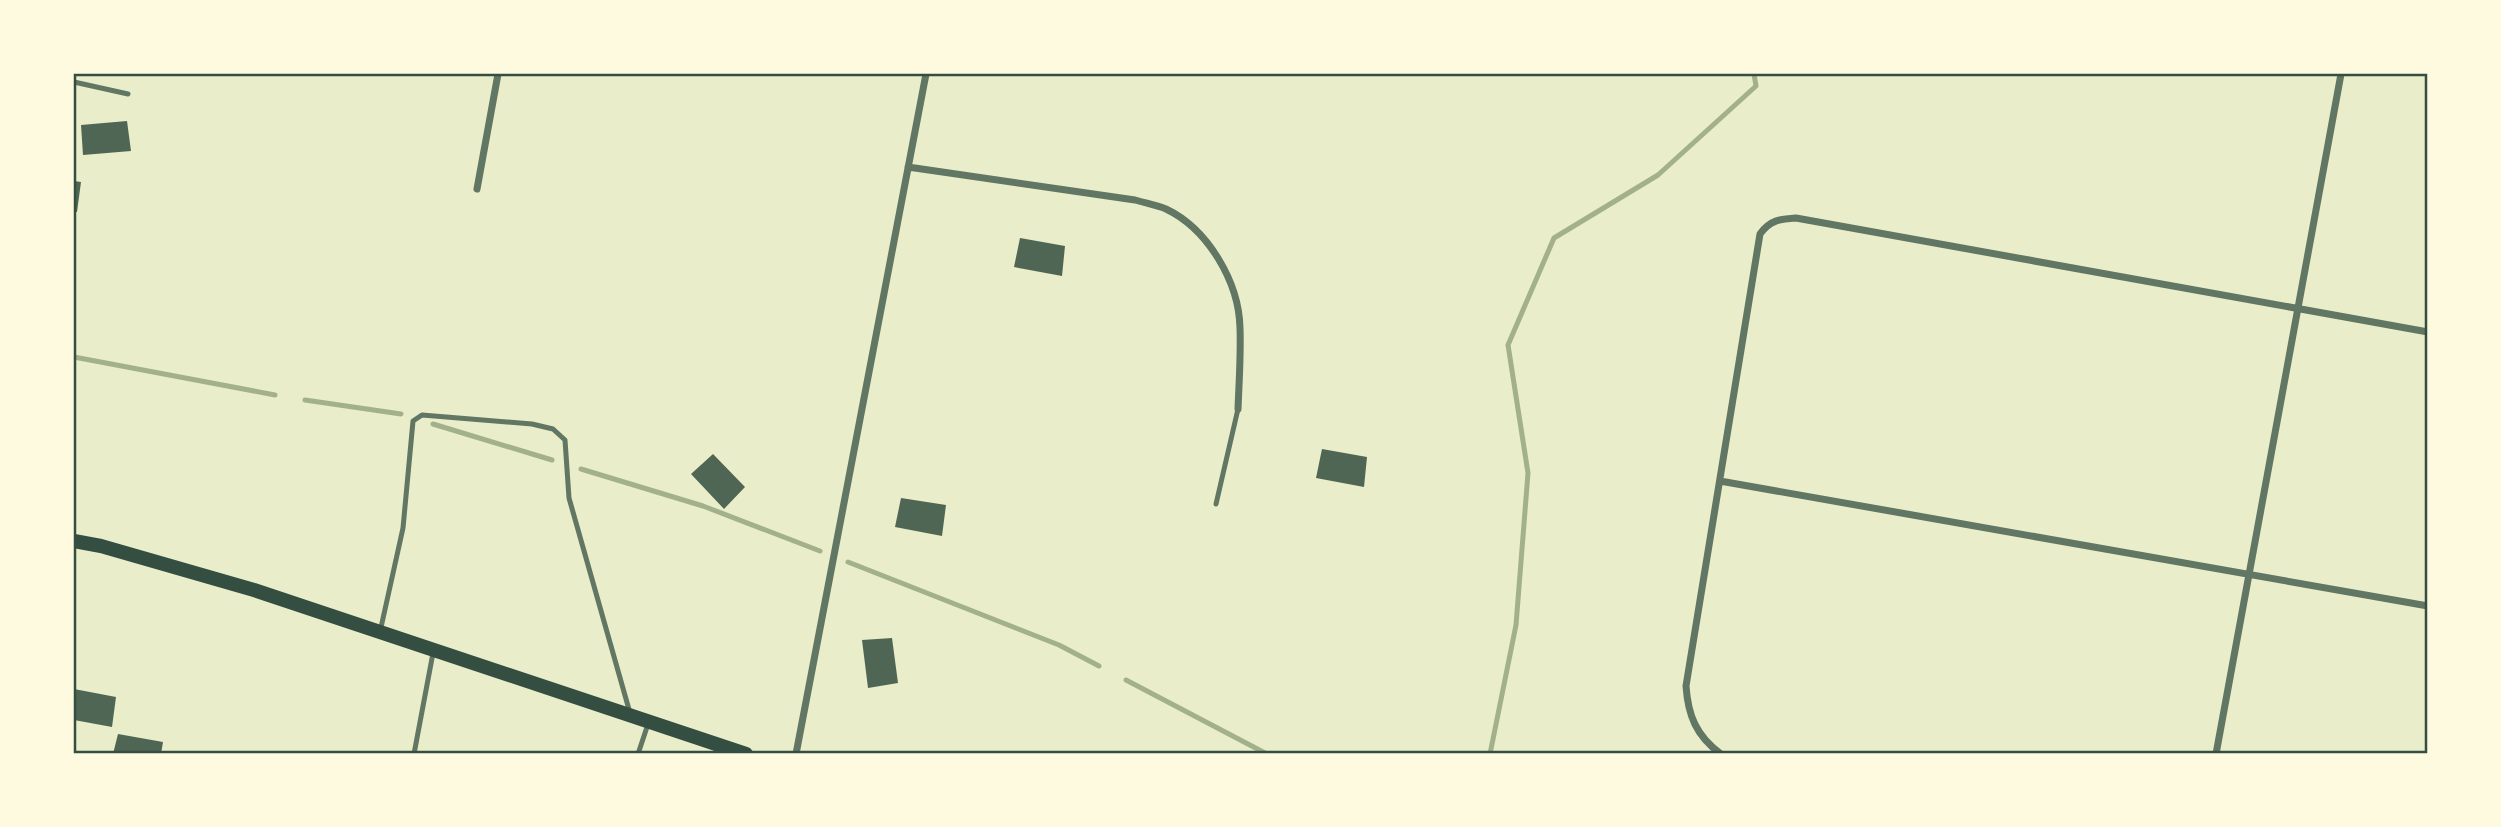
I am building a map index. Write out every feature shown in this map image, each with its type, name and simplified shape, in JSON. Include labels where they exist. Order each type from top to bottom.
[{"type":"main road","points":[[74,541],[101,546],[254,590],[747,754]]},
{"type":"street","points":[[477,189],[498,74]]},
{"type":"street","points":[[796,754],[926,74]]},
{"type":"street","points":[[2216,754],[2341,74]]},
{"type":"street","points":[[908,167],[1135,200],[1166,209],[1189,225],[1222,265],[1236,298],[1241,326],[1238,409]]},
{"type":"street","points":[[1721,754],[1699,732],[1687,708],[1686,686],[1760,234],[1767,225],[1778,219],[1796,218],[2427,332]]},
{"type":"street","points":[[1720,481],[2427,606]]},
{"type":"lane","points":[[74,82],[128,94]]},
{"type":"lane","points":[[1216,504],[1238,409]]},
{"type":"lane","points":[[380,632],[403,528],[413,421],[422,415],[532,424],[553,429],[565,440],[569,498],[631,715]]},
{"type":"lane","points":[[414,754],[434,649]]},
{"type":"lane","points":[[638,754],[649,721]]},
{"type":"building","points":[[127,121],[131,151],[83,155],[81,125]]},
{"type":"building","points":[[74,181],[81,182],[77,212],[74,212]]},
{"type":"building","points":[[1020,238],[1065,246],[1062,276],[1014,267]]},
{"type":"building","points":[[1322,449],[1367,457],[1364,487],[1316,478]]},
{"type":"building","points":[[713,454],[745,487],[724,509],[691,474]]},
{"type":"building","points":[[901,498],[946,505],[942,536],[895,527]]},
{"type":"building","points":[[892,638],[898,683],[868,688],[862,640]]},
{"type":"building","points":[[74,689],[116,697],[112,727],[74,720]]},
{"type":"building","points":[[118,734],[163,742],[161,754],[113,754]]},
{"type":"waterway","points":[[1490,754],[1516,625],[1528,473],[1508,345],[1554,238],[1658,175],[1756,86],[1754,74]]},
{"type":"waterway","points":[[74,357],[275,395]]},
{"type":"waterway","points":[[305,400],[401,414]]},
{"type":"waterway","points":[[433,424],[552,460]]},
{"type":"waterway","points":[[581,469],[703,506],[820,551]]},
{"type":"waterway","points":[[848,562],[1059,645],[1099,666]]},
{"type":"waterway","points":[[1126,680],[1267,754]]}]
